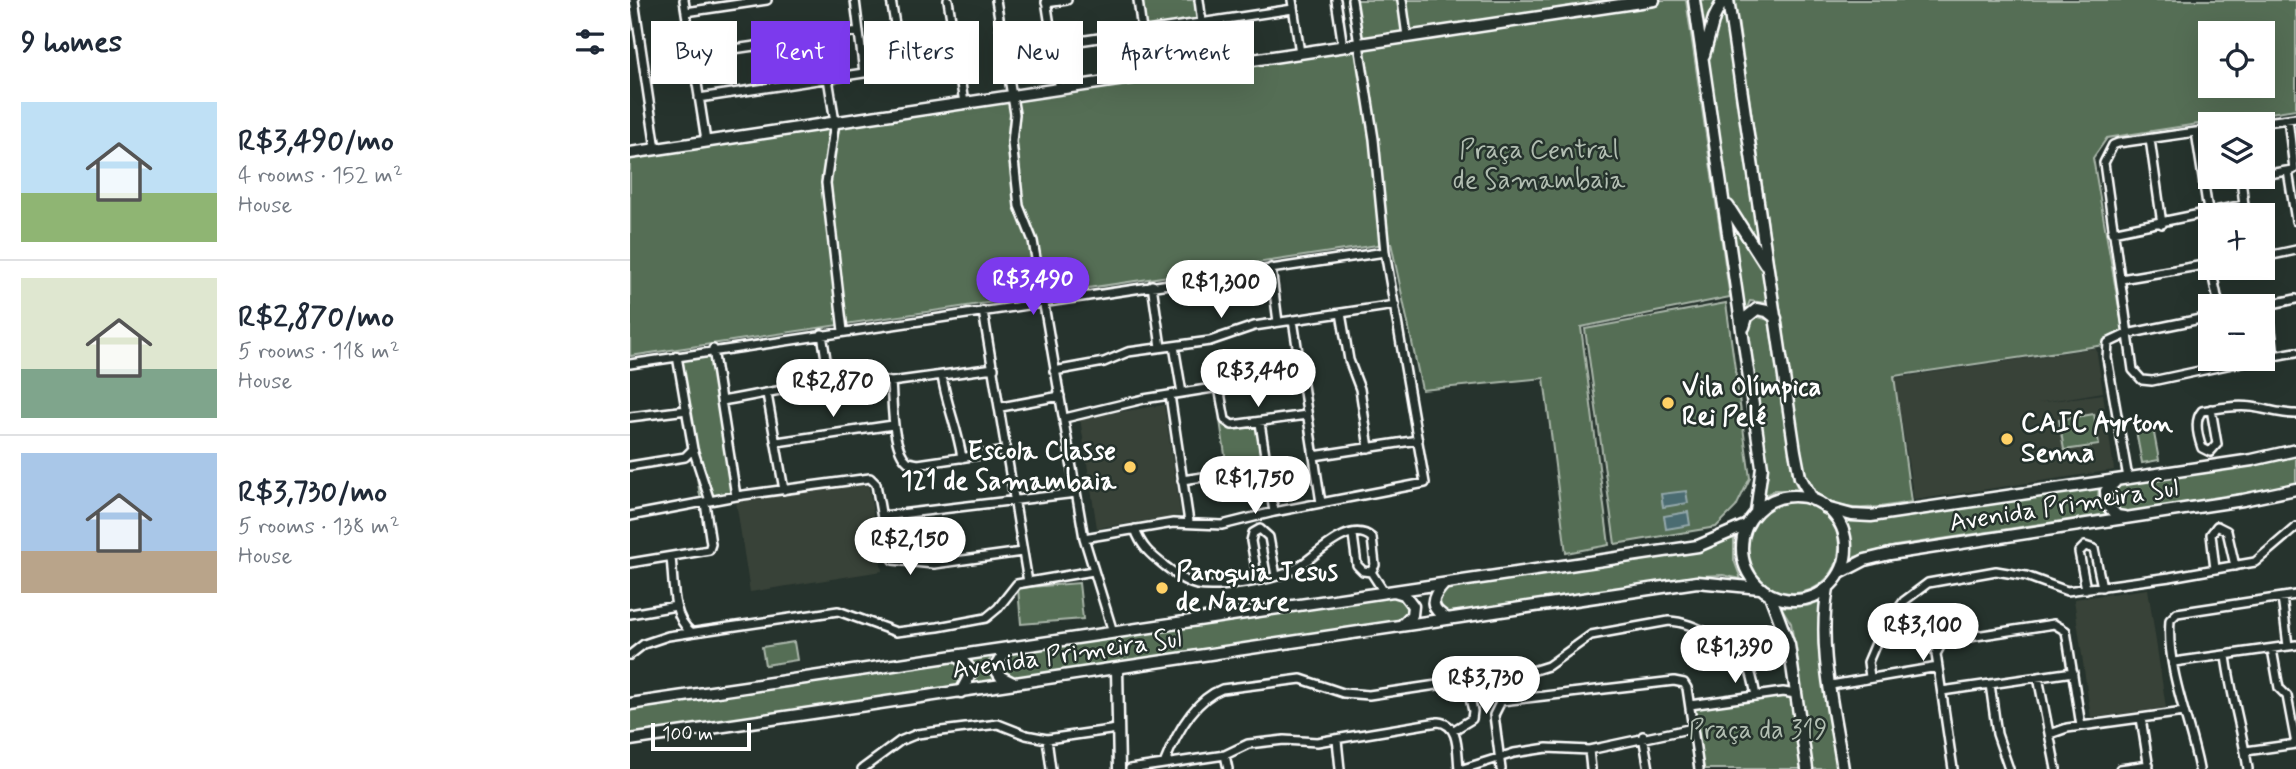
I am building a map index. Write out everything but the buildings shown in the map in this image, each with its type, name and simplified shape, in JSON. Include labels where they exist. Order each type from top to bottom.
[{"type":"street","points":[[634,0],[656,149]]},
{"type":"street","points":[[684,0],[687,21]]},
{"type":"street","points":[[686,12],[767,0]]},
{"type":"street","points":[[850,75],[864,73],[855,0]]},
{"type":"street","points":[[891,0],[894,21]]},
{"type":"street","points":[[948,0],[951,21]]},
{"type":"street","points":[[996,0],[1011,97],[1019,206],[1033,241],[1041,302],[1065,418],[1084,538],[1113,632]]},
{"type":"street","points":[[1049,21],[1046,2],[1067,0]]},
{"type":"street","points":[[1138,0],[1141,21]]},
{"type":"street","points":[[1199,0],[1202,21]]},
{"type":"street","points":[[1336,0],[1343,47]]},
{"type":"street","points":[[1084,538],[1189,522],[1222,525],[1274,512],[1426,483],[1385,252],[1374,139],[1352,0]]},
{"type":"street","points":[[1402,0],[1407,36]]},
{"type":"street","points":[[1254,60],[1577,5],[1654,0]]},
{"type":"street","points":[[1694,0],[1762,467],[1756,512]]},
{"type":"street","points":[[1703,59],[1712,24],[1725,0]]},
{"type":"street","points":[[1725,0],[1795,451],[1800,477],[1813,500]]},
{"type":"street","points":[[1212,21],[1293,4],[1300,53]]},
{"type":"street","points":[[1340,23],[1348,26],[1355,22]]},
{"type":"street","points":[[737,49],[859,31]]},
{"type":"street","points":[[697,84],[706,141]]},
{"type":"street","points":[[699,98],[789,84]]},
{"type":"street","points":[[829,84],[835,122],[826,183],[844,331]]},
{"type":"street","points":[[961,84],[964,103]]},
{"type":"street","points":[[1059,84],[1060,90]]},
{"type":"street","points":[[630,153],[1100,84]]},
{"type":"street","points":[[2292,118],[2296,220]]},
{"type":"street","points":[[2198,144],[2196,132],[2113,145],[2106,154],[2104,163],[2133,370],[2146,381],[2202,371]]},
{"type":"street","points":[[2150,139],[2162,224]]},
{"type":"street","points":[[2275,173],[2293,170]]},
{"type":"street","points":[[1723,197],[1768,271]]},
{"type":"street","points":[[2112,232],[2162,224],[2198,214]]},
{"type":"street","points":[[2275,254],[2296,250]]},
{"type":"street","points":[[630,364],[713,349],[1385,252]]},
{"type":"street","points":[[1271,268],[1278,322]]},
{"type":"street","points":[[2121,279],[2198,268]]},
{"type":"street","points":[[1152,285],[1161,348]]},
{"type":"street","points":[[2275,304],[2296,299]]},
{"type":"street","points":[[1054,371],[1104,362],[1128,352],[1210,341],[1238,329],[1395,305]]},
{"type":"street","points":[[1743,329],[1747,317],[1757,309],[1767,311],[1776,318]]},
{"type":"street","points":[[983,311],[1001,407],[1027,582]]},
{"type":"street","points":[[1341,313],[1349,360],[1360,389],[1369,448]]},
{"type":"street","points":[[2129,478],[2106,348],[2115,337],[2198,319]]},
{"type":"street","points":[[1293,320],[1321,503]]},
{"type":"street","points":[[822,334],[830,384]]},
{"type":"street","points":[[1174,346],[1182,393]]},
{"type":"street","points":[[713,349],[736,496]]},
{"type":"street","points":[[2275,356],[2296,352]]},
{"type":"street","points":[[630,563],[706,552],[710,548],[707,502],[692,449],[677,356]]},
{"type":"street","points":[[722,401],[830,384],[874,379],[891,382],[994,368]]},
{"type":"street","points":[[1065,418],[1219,387],[1237,377],[1300,368]]},
{"type":"street","points":[[942,376],[948,407],[958,430],[962,458]]},
{"type":"street","points":[[891,382],[893,425],[902,454],[908,462],[918,464],[1007,451]]},
{"type":"street","points":[[1219,387],[1227,422],[1238,426],[1307,415]]},
{"type":"street","points":[[767,394],[784,490]]},
{"type":"street","points":[[1171,395],[1189,522]]},
{"type":"street","points":[[1001,407],[1060,397]]},
{"type":"street","points":[[2211,409],[2217,444],[2210,452],[2202,448],[2199,441],[2197,419],[2202,411],[2211,409],[2253,407],[2296,414]]},
{"type":"street","points":[[630,417],[687,410]]},
{"type":"street","points":[[1260,423],[1274,512]]},
{"type":"street","points":[[777,442],[893,425]]},
{"type":"street","points":[[1314,456],[1418,440]]},
{"type":"street","points":[[630,466],[685,457],[692,449]]},
{"type":"street","name":"Avenida Primeira Sul","points":[[1826,508],[1852,515],[1871,516],[2252,460],[2296,450]]},
{"type":"street","points":[[1182,480],[1266,468]]},
{"type":"street","points":[[630,516],[736,496],[870,478],[875,481],[888,553],[898,562],[934,564],[1022,552]]},
{"type":"street","points":[[2117,480],[2106,491],[2107,505],[2117,516],[2129,518]]},
{"type":"street","name":"Avenida Primeira Sul","points":[[1840,573],[1865,560],[1890,554],[2129,518],[2296,489]]},
{"type":"street","points":[[883,516],[1076,493]]},
{"type":"street","points":[[1797,496],[1813,500],[1826,508],[1842,528],[1846,543],[1840,573],[1828,588],[1800,600],[1770,595],[1760,588],[1747,572],[1741,552],[1747,525],[1756,512],[1781,498],[1797,496]]},
{"type":"street","name":"Avenida Primeira Sul","points":[[630,704],[1698,546],[1747,525]]},
{"type":"street","points":[[2215,569],[2211,534],[2217,526],[2227,531],[2235,566]]},
{"type":"street","points":[[1870,677],[1868,662],[1879,636],[1904,601],[1928,583],[1996,571],[2026,576],[2057,590],[2102,587],[2235,566],[2260,559],[2296,527]]},
{"type":"street","points":[[1135,529],[1148,552],[1189,582],[1206,586],[1276,576],[1293,570],[1327,544],[1363,533],[1372,538],[1375,565],[1371,572]]},
{"type":"street","points":[[1258,580],[1251,541],[1253,533],[1260,529],[1269,537],[1276,576]]},
{"type":"street","points":[[1353,535],[1357,565],[1363,571],[1371,572],[1389,592],[1404,594],[1413,606],[1412,615],[1402,625]]},
{"type":"street","points":[[2086,589],[2079,552],[2085,546],[2094,549],[2102,587]]},
{"type":"street","points":[[671,558],[676,606],[684,627],[691,632]]},
{"type":"street","points":[[630,655],[653,639],[838,611],[896,632],[986,618],[998,608],[1012,587],[1093,571]]},
{"type":"street","name":"Avenida Primeira Sul","points":[[630,740],[1697,582],[1760,588]]},
{"type":"street","points":[[1444,583],[1435,594],[1433,605],[1436,612],[1448,619]]},
{"type":"street","points":[[1828,588],[1823,617],[1843,769]]},
{"type":"street","points":[[2199,769],[2174,662],[2170,620],[2177,613],[2296,594]]},
{"type":"street","points":[[1770,595],[1784,627],[1807,769]]},
{"type":"street","points":[[2174,662],[2292,646],[2282,597]]},
{"type":"street","points":[[630,614],[676,606]]},
{"type":"street","points":[[1164,764],[1176,737],[1200,703],[1210,694],[1222,689],[1301,679],[1343,693],[1369,695],[1532,671],[1548,666],[1591,635],[1669,621],[1690,624],[1701,629],[1742,661],[1748,667],[1756,696]]},
{"type":"street","points":[[1953,769],[1936,649],[1943,641],[2054,624],[2066,631],[2081,726]]},
{"type":"street","points":[[1008,648],[1000,656],[995,668],[1001,677],[1015,683]]},
{"type":"street","points":[[2246,751],[2296,744],[2287,696],[2279,688],[2272,649]]},
{"type":"street","points":[[957,656],[972,671],[960,692]]},
{"type":"street","points":[[2226,656],[2232,699],[2242,726],[2248,769]]},
{"type":"street","points":[[1831,685],[1938,667]]},
{"type":"street","points":[[1117,669],[1119,769]]},
{"type":"street","points":[[1942,691],[2073,672]]},
{"type":"street","points":[[2038,677],[2056,769]]},
{"type":"street","points":[[1454,730],[1472,719],[1473,711],[1466,681]]},
{"type":"street","points":[[1501,769],[1495,710],[1497,704],[1506,698],[1678,681],[1687,688],[1699,769]]},
{"type":"street","points":[[1990,684],[1997,734],[2009,769]]},
{"type":"street","points":[[1690,705],[1795,690]]},
{"type":"street","points":[[2287,696],[2296,694]]},
{"type":"street","points":[[2050,734],[2081,726],[2184,712]]},
{"type":"street","points":[[2120,769],[2149,767],[2141,718]]},
{"type":"street","points":[[1130,769],[1225,755],[1248,744],[1337,740],[1438,722],[1449,724],[1454,730],[1461,769],[1499,757],[1547,748],[1589,750],[1643,736],[1693,728]]},
{"type":"street","points":[[862,769],[900,741],[917,734],[998,724],[1026,735],[1047,739],[1117,729]]},
{"type":"street","points":[[1643,736],[1648,769]]},
{"type":"street","points":[[1047,739],[1051,769]]},
{"type":"street","points":[[1337,740],[1340,769]]},
{"type":"street","points":[[1589,750],[1591,769]]},
{"type":"street","points":[[1225,755],[1228,769]]},
{"type":"shaded area","name":"CAIC Ayrton Senna","points":[[2096,348],[2103,392],[2037,403],[2103,394],[2114,470],[1914,500],[1895,378]]},
{"type":"shaded area","name":"Escola Classe 121 de Samambaia","points":[[1164,405],[1181,516],[1097,528],[1080,418]]},
{"type":"shaded area","points":[[865,484],[869,487],[882,571],[750,592],[736,501]]},
{"type":"shaded area","points":[[2148,589],[2166,708],[2091,718],[2074,599]]},
{"type":"green space","points":[[1137,0],[1196,0],[1198,20],[1140,21]]},
{"type":"green space","name":"Praça Central de Samambaia","points":[[1356,0],[1686,0],[1730,297],[1581,327],[1609,545],[1566,553],[1544,378],[1422,390],[1391,243],[630,356],[630,158],[1114,84],[1254,84],[1254,63],[1362,46]]},
{"type":"green space","points":[[1699,0],[1723,0],[1768,303],[1750,301],[1745,312]]},
{"type":"green space","points":[[1735,0],[2296,0],[2296,109],[2275,112],[2198,112],[2198,124],[2107,138],[2093,158],[2125,342],[1894,376],[1911,502],[1864,508],[1840,506],[1816,492],[1803,466]]},
{"type":"green space","name":"Vila Olímpica Rei Pelé","points":[[1726,303],[1750,478],[1736,507],[1716,527],[1615,544],[1585,329]]},
{"type":"green space","points":[[1755,316],[1769,320],[1793,478],[1799,490],[1775,490],[1762,497],[1768,475],[1747,329]]},
{"type":"green space","points":[[712,350],[734,494],[701,501],[676,355]]},
{"type":"green space","points":[[2094,414],[2099,445],[2064,450],[2059,420]]},
{"type":"green space","points":[[1220,420],[1233,425],[1257,422],[1262,465],[1227,469]]},
{"type":"green space","points":[[2153,428],[2159,460],[2142,463],[2136,431]]},
{"type":"green space","points":[[2296,451],[2296,482],[2262,492],[2125,513],[2113,507],[2110,495],[2117,483]]},
{"type":"green space","points":[[2099,486],[2098,497],[2107,514],[1895,546],[1848,559],[1849,535],[1840,517],[1869,521]]},
{"type":"green space","points":[[1793,501],[1819,509],[1831,521],[1839,547],[1831,573],[1819,585],[1793,593],[1767,585],[1755,573],[1747,547],[1755,521],[1767,509]]},
{"type":"green space","points":[[1734,538],[1734,560],[1741,579],[1723,575],[1700,576],[1449,614],[1436,606],[1442,588],[1700,548]]},
{"type":"green space","points":[[1079,583],[1083,619],[1021,624],[1018,588]]},
{"type":"green space","points":[[1392,594],[1405,600],[1408,611],[1400,620],[1016,679],[1001,673],[999,662],[1005,654],[1027,648]]},
{"type":"green space","points":[[1820,601],[1818,641],[1837,769],[1813,769],[1791,623],[1781,607],[1807,606]]},
{"type":"green space","points":[[794,642],[797,660],[765,665],[762,647]]},
{"type":"green space","points":[[994,653],[989,661],[996,680],[970,686],[975,677],[969,656]]},
{"type":"green space","points":[[944,661],[962,665],[965,676],[956,686],[630,735],[630,706]]},
{"type":"green space","name":"Praça da 319","points":[[1792,688],[1803,769],[1699,769],[1690,702]]},
{"type":"water","points":[[1686,491],[1688,503],[1663,507],[1661,494]]},
{"type":"water","points":[[1688,512],[1690,525],[1666,529],[1664,516]]},
{"type":"place","name":"Vila Olímpica Rei Pelé","points":[[1668,403]]},
{"type":"place","name":"CAIC Ayrton Senna","points":[[2007,439]]},
{"type":"place","name":"Escola Classe 121 de Samambaia","points":[[1130,467]]},
{"type":"place","name":"Paroquia Jesus de Nazare","points":[[1162,588]]}]
